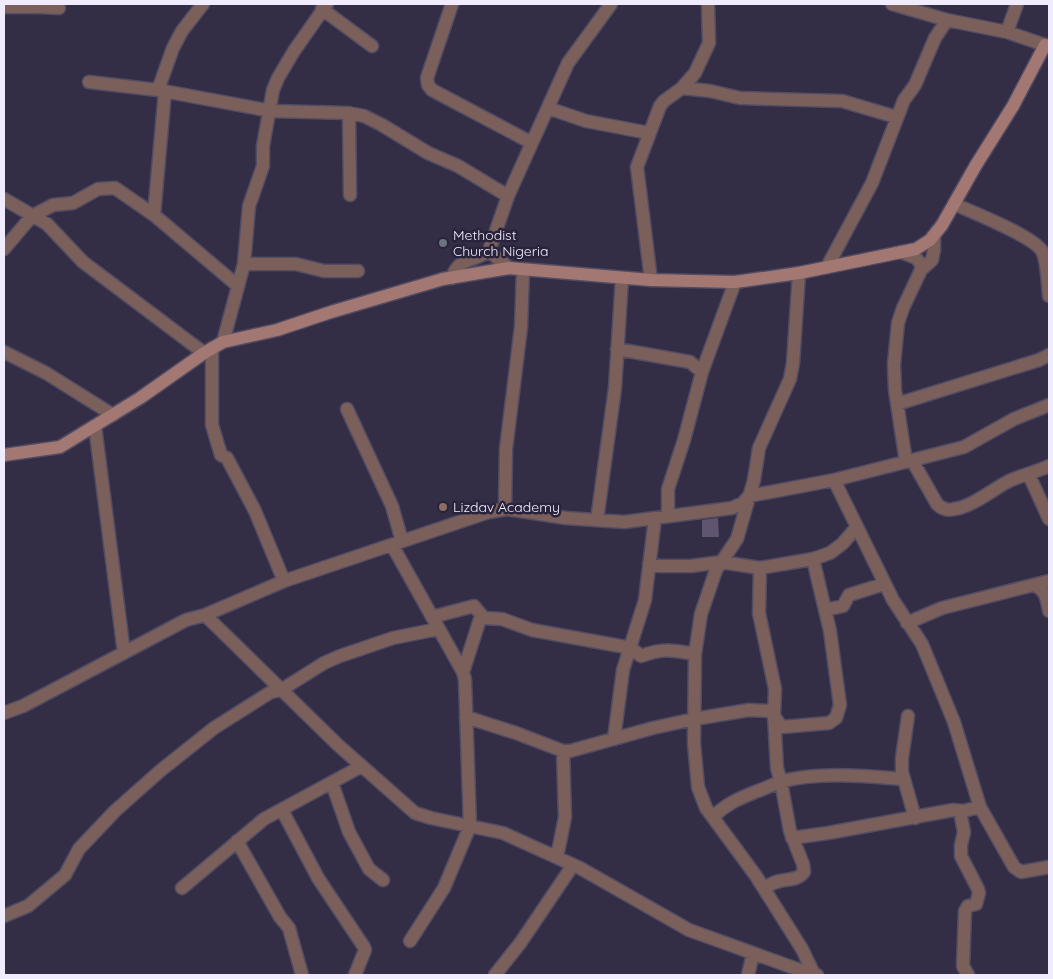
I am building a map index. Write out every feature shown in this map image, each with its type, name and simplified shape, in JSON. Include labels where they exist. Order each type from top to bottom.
[{"type":"street","points":[[154,215],[162,91],[173,48],[182,31],[203,4]]},
{"type":"street","points":[[452,4],[427,78],[428,85],[432,90],[532,143]]},
{"type":"street","points":[[452,278],[454,269],[462,262],[481,257],[489,251],[508,196],[568,63],[611,4]]},
{"type":"street","points":[[651,280],[637,167],[648,133],[660,106],[682,88],[695,72],[709,43],[708,4]]},
{"type":"street","points":[[4,455],[60,447],[140,398],[213,348],[452,278],[509,268],[651,280],[735,282],[799,273],[916,249],[930,240],[942,226],[1047,45],[1007,32],[947,20],[892,4]]},
{"type":"street","points":[[1007,32],[1016,4]]},
{"type":"street","points":[[4,7],[39,6],[59,8]]},
{"type":"street","points":[[284,581],[255,511],[227,458],[221,455],[212,425],[213,348],[238,286],[244,264],[249,206],[261,172],[263,146],[273,90],[278,78],[324,6],[372,46]]},
{"type":"street","points":[[827,267],[872,183],[896,117],[904,100],[915,85],[935,38],[947,20]]},
{"type":"street","points":[[89,82],[162,91],[270,111],[349,112],[364,116],[428,153],[458,166],[508,196]]},
{"type":"street","points":[[682,88],[710,90],[740,98],[842,101],[896,117]]},
{"type":"street","points":[[548,108],[586,121],[648,133]]},
{"type":"street","points":[[349,112],[350,195]]},
{"type":"street","points":[[4,249],[32,216],[53,205],[73,203],[98,189],[115,188],[154,215],[238,286]]},
{"type":"street","points":[[4,199],[47,224],[83,262],[213,348]]},
{"type":"street","points":[[954,204],[1014,230],[1040,248],[1044,255],[1049,296]]},
{"type":"street","points":[[921,270],[932,260],[934,236]]},
{"type":"street","points":[[489,251],[509,268]]},
{"type":"street","points":[[901,252],[916,258],[921,264],[921,270],[898,323],[894,364],[895,390],[909,461],[937,504],[947,510],[966,506],[1010,481],[1049,466]]},
{"type":"street","points":[[244,264],[296,264],[324,271],[358,271]]},
{"type":"street","points":[[505,509],[506,449],[520,326],[523,270]]},
{"type":"street","points":[[799,273],[793,363],[790,379],[759,448],[754,480],[736,540],[721,562],[701,614],[695,654],[694,743],[698,787],[706,808],[764,888],[816,975]]},
{"type":"street","points":[[598,520],[615,388],[622,278]]},
{"type":"street","points":[[614,740],[623,670],[645,600],[649,564],[668,489],[684,440],[702,372],[735,282]]},
{"type":"street","points":[[617,349],[690,362],[702,372]]},
{"type":"street","points":[[4,352],[46,373],[113,415]]},
{"type":"street","points":[[897,404],[1039,360],[1049,355]]},
{"type":"street","points":[[4,713],[23,706],[186,620],[205,615],[284,581],[489,512],[505,509],[566,518],[624,522],[732,508],[743,503],[749,496],[834,480],[964,447],[1014,420],[1049,405]]},
{"type":"street","points":[[347,410],[392,506],[397,543],[435,623],[464,672]]},
{"type":"street","points":[[95,426],[124,653]]},
{"type":"street","points":[[1029,474],[1049,519]]},
{"type":"street","points":[[834,480],[892,600],[922,644],[954,722],[980,807],[1014,867],[1021,872],[1049,867]]},
{"type":"street","points":[[649,564],[691,566],[721,562],[760,568],[813,559],[830,554],[857,527]]},
{"type":"street","points":[[466,717],[563,751],[614,740],[653,728],[749,710],[770,711],[782,727],[829,723],[836,718],[840,705],[830,631],[813,559]]},
{"type":"street","points":[[760,568],[759,613],[775,689],[776,768],[781,782],[792,838],[803,864],[802,874],[792,880],[774,882],[764,888]]},
{"type":"street","points":[[907,623],[942,608],[1049,581]]},
{"type":"street","points":[[825,610],[843,606],[849,595],[884,584]]},
{"type":"street","points":[[1034,585],[1042,589],[1048,596],[1049,611]]},
{"type":"street","points":[[4,916],[28,906],[66,875],[72,859],[79,849],[115,811],[160,771],[214,728],[271,692],[281,690],[324,663],[435,623],[470,606],[474,606],[481,616],[502,619],[532,630],[630,648],[641,656],[657,650],[695,654]]},
{"type":"street","points":[[205,615],[281,690],[415,813],[503,833],[573,865],[689,930],[816,975]]},
{"type":"street","points":[[410,942],[444,888],[470,826],[464,672],[481,616]]},
{"type":"street","points":[[908,716],[902,758],[904,779],[915,818]]},
{"type":"street","points":[[557,857],[565,817],[563,751]]},
{"type":"street","points":[[182,888],[264,819],[362,766]]},
{"type":"street","points":[[713,817],[724,806],[733,801],[781,782],[803,778],[846,775],[904,779]]},
{"type":"street","points":[[332,783],[349,832],[369,869],[383,880]]},
{"type":"street","points":[[792,838],[980,807]]},
{"type":"street","points":[[282,810],[318,878],[364,947],[365,950],[355,975]]},
{"type":"street","points":[[960,811],[964,832],[961,856],[979,893],[976,904],[968,906],[965,911],[963,966],[968,975]]},
{"type":"street","points":[[238,841],[280,917],[289,928],[302,975]]},
{"type":"street","points":[[495,975],[521,942],[573,865]]},
{"type":"street","points":[[748,975],[753,954]]},
{"type":"building","points":[[718,518],[719,537],[702,537],[702,520]]},
{"type":"place","name":"Methodist Church Nigeria","points":[[443,243]]},
{"type":"place","name":"Lizdav Academy","points":[[443,507]]}]
